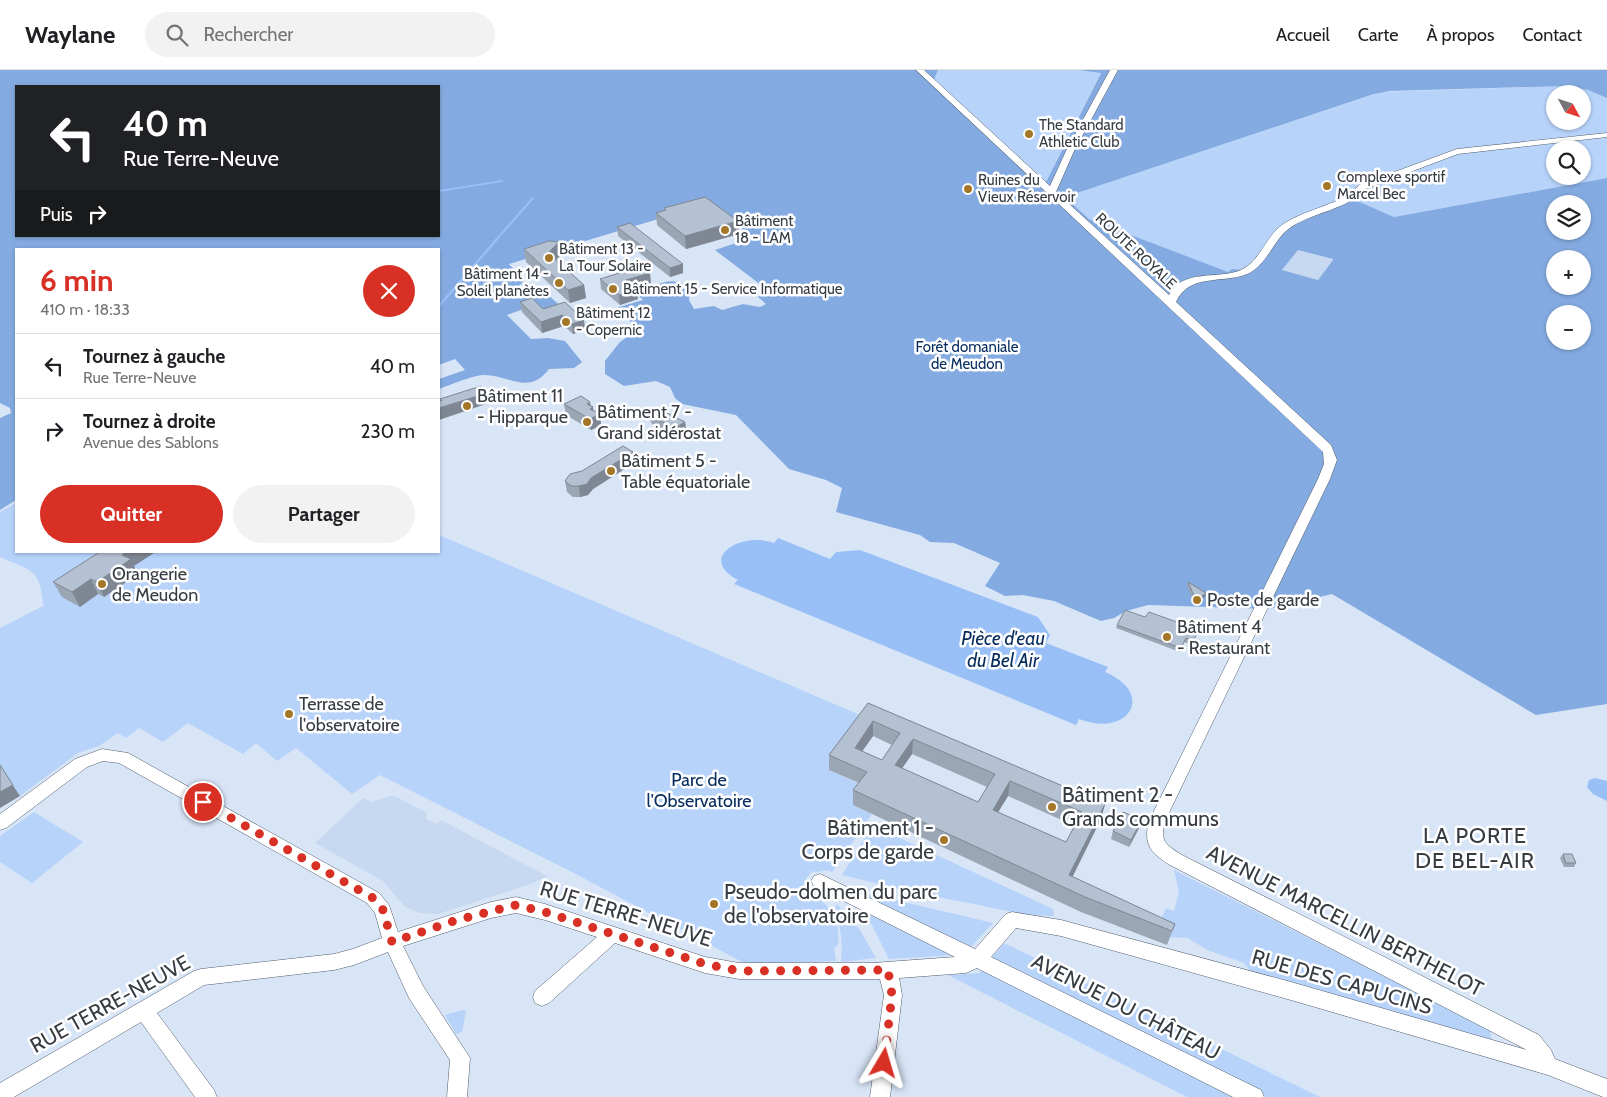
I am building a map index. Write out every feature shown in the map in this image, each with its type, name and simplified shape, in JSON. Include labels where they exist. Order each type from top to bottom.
[{"type":"street","name":"ROUTE ROYALE","points":[[920,70],[1050,193],[1327,448],[1332,461],[1259,611]]},
{"type":"street","points":[[1050,193],[1070,151],[1114,70]]},
{"type":"street","points":[[1170,303],[1176,292],[1187,283],[1197,279],[1242,273],[1250,268],[1283,228],[1356,195],[1359,189],[1369,184],[1464,151],[1607,135]]},
{"type":"street","name":"AVENUE MARCELLIN BERTHELOT","points":[[1259,611],[1158,821],[1154,832],[1154,842],[1160,849],[1176,860],[1532,1042],[1544,1057],[1548,1066]]},
{"type":"street","points":[[0,823],[82,763],[102,755],[122,757],[373,898],[383,910],[392,942],[416,992],[460,1058],[457,1097]]},
{"type":"street","name":"AVENUE DU CHÂTEAU","points":[[820,881],[1254,1097]]},
{"type":"street","name":"RUE TERRE-NEUVE","points":[[0,1094],[201,977],[334,962],[450,922],[516,905],[545,912],[705,964],[739,971],[888,970],[966,966],[978,959]]},
{"type":"street","name":"RUE DES CAPUCINS","points":[[978,959],[1012,920],[1061,928],[1291,991],[1548,1066],[1607,1089]]},
{"type":"street","points":[[542,997],[612,935]]},
{"type":"street","points":[[880,1097],[892,995],[888,970]]},
{"type":"street","points":[[143,1010],[207,1097]]},
{"type":"shaded area","points":[[1298,250],[1334,259],[1318,280],[1282,270]]},
{"type":"shaded area","points":[[393,795],[427,813],[426,819],[437,824],[441,820],[547,876],[531,884],[438,914],[419,913],[405,907],[383,881],[315,843],[363,798],[372,802]]},
{"type":"green space","name":"Forêt domaniale de Meudon","points":[[0,70],[938,70],[933,82],[1044,186],[1101,73],[1079,70],[1607,70],[1607,98],[1591,91],[1591,85],[1390,91],[1374,94],[1065,197],[1089,219],[1228,272],[1232,269],[1243,270],[1290,227],[1353,199],[1394,217],[1569,185],[1591,185],[1591,181],[1607,178],[1607,704],[1536,715],[1332,594],[1269,609],[1148,605],[1101,621],[1054,601],[1023,595],[1005,596],[985,586],[1000,563],[954,543],[930,542],[920,535],[836,512],[842,488],[826,480],[789,469],[736,415],[682,404],[675,398],[670,387],[656,381],[624,386],[605,374],[605,361],[619,343],[638,328],[616,308],[643,300],[636,293],[662,283],[674,281],[690,286],[689,300],[694,309],[714,306],[722,310],[743,304],[760,307],[766,304],[758,297],[763,293],[761,285],[715,250],[754,237],[708,204],[509,264],[524,281],[518,287],[522,292],[542,290],[562,307],[547,312],[534,305],[507,315],[531,339],[548,338],[565,341],[582,362],[574,368],[549,369],[541,377],[526,383],[479,375],[440,389],[440,379],[465,370],[455,359],[440,365],[440,248],[15,248],[15,501],[0,510],[0,418],[11,413],[10,408],[0,403]],"holes":[[[1298,250],[1333,259],[1318,280],[1282,270]]]},
{"type":"green space","name":"The Standard Athletic Club","points":[[938,70],[1079,70],[1101,72],[1044,186],[933,82]]},
{"type":"green space","name":"Complexe sportif Marcel Bec","points":[[1546,87],[1546,130],[1591,130],[1591,91],[1607,98],[1607,178],[1591,181],[1591,140],[1546,140],[1546,185],[1569,185],[1394,217],[1353,199],[1292,226],[1241,271],[1233,269],[1228,272],[1221,270],[1089,219],[1065,197],[1381,92]]},
{"type":"green space","name":"Parc de l'Observatoire","points":[[15,504],[15,553],[440,553],[440,535],[867,718],[829,770],[866,787],[853,805],[872,814],[832,872],[812,871],[806,879],[810,881],[811,889],[817,894],[814,897],[826,905],[834,917],[839,938],[838,945],[834,948],[836,961],[746,964],[568,870],[380,775],[352,794],[296,748],[277,761],[256,743],[243,754],[188,723],[163,742],[139,728],[126,738],[118,733],[99,746],[78,753],[20,796],[4,772],[0,774],[0,628],[45,605],[43,604],[39,583],[32,572],[0,557],[0,512]]},
{"type":"green space","points":[[34,812],[83,842],[32,883],[0,862],[0,836]]},
{"type":"green space","points":[[876,827],[1053,909],[1054,916],[1004,910],[908,891],[842,875],[868,833]]},
{"type":"green space","points":[[1174,870],[1490,1030],[1492,1042],[1251,972],[1244,963],[1210,951],[1187,938],[1171,937],[1163,943],[1152,939],[1166,908],[1174,911],[1179,892]]},
{"type":"green space","points":[[870,894],[993,923],[970,948],[867,897]]},
{"type":"green space","points":[[837,904],[860,930],[876,958],[841,962],[841,936],[835,910]]},
{"type":"green space","points":[[861,907],[956,955],[889,959],[872,925],[858,910]]},
{"type":"green space","points":[[1004,943],[1320,1097],[1267,1097],[991,959]]},
{"type":"green space","points":[[983,969],[1239,1097],[1187,1097],[948,975],[979,973]]},
{"type":"green space","points":[[462,1010],[466,1011],[462,1032],[456,1034],[445,1015]]},
{"type":"water","name":"Pièce d'eau du Bel Air","points":[[778,538],[830,559],[836,552],[860,550],[1038,617],[1050,635],[1046,643],[1108,667],[1105,672],[1121,681],[1130,692],[1132,702],[1130,711],[1122,719],[1110,723],[1096,723],[1079,719],[1076,725],[734,584],[738,580],[726,572],[722,564],[722,556],[728,549],[748,541],[761,540],[774,543]]},
{"type":"water","points":[[1595,778],[1607,781],[1607,801],[1593,794],[1587,787],[1589,780]]},
{"type":"building","points":[[705,197],[738,221],[685,236],[656,213],[666,210],[664,208]]},
{"type":"building","points":[[630,223],[683,264],[670,268],[617,227]]},
{"type":"building","points":[[549,241],[559,242],[548,253],[584,285],[568,290],[524,249]]},
{"type":"building","points":[[642,266],[650,273],[626,280],[637,289],[619,295],[600,279]]},
{"type":"building","points":[[532,298],[543,309],[565,302],[584,320],[572,324],[562,315],[541,322],[520,302]]},
{"type":"building","points":[[481,386],[484,394],[440,408],[440,400],[442,401],[440,399]]},
{"type":"building","points":[[581,396],[590,402],[587,404],[593,407],[590,409],[600,414],[590,419],[564,404]]},
{"type":"building","points":[[661,410],[685,422],[675,428],[650,416]]},
{"type":"building","points":[[623,446],[633,452],[591,478],[587,484],[571,486],[565,481],[570,474],[582,471]]},
{"type":"building","points":[[98,553],[124,553],[122,555],[131,559],[97,582],[91,579],[72,592],[53,582]]},
{"type":"building","points":[[1188,582],[1206,593],[1196,600]]},
{"type":"building","name":"Bâtiment 4 - Restaurant","points":[[1125,610],[1145,617],[1149,612],[1199,630],[1193,641],[1186,638],[1181,648],[1117,625]]},
{"type":"building","points":[[868,703],[1105,804],[1069,875],[1175,924],[1172,931],[1085,897],[853,790],[867,772],[829,755]],"holes":[[[873,721],[900,733],[882,760],[855,748]],[[913,739],[995,774],[978,802],[895,765]],[[1010,781],[1082,812],[1066,842],[993,810]]]},
{"type":"building","points":[[0,765],[13,785],[0,792]]},
{"type":"building","points":[[1123,812],[1142,820],[1131,840],[1113,831]]},
{"type":"building","points":[[1563,854],[1572,854],[1576,863],[1566,863]]},
{"type":"waterway","points":[[440,191],[502,181]]},
{"type":"waterway","points":[[496,240],[533,198]]},
{"type":"waterway","points":[[440,305],[497,239]]},
{"type":"place","name":"The Standard Athletic Club","points":[[1029,134]]},
{"type":"place","name":"Complexe sportif Marcel Bec","points":[[1327,186]]},
{"type":"place","name":"Ruines du Vieux Réservoir","points":[[968,189]]},
{"type":"place","name":"Bâtiment 18 - LAM","points":[[725,230]]},
{"type":"place","name":"Bâtiment 13 - La Tour Solaire","points":[[549,258]]},
{"type":"place","name":"Bâtiment 14 - Soleil planètes","points":[[559,283]]},
{"type":"place","name":"Bâtiment 15 - Service Informatique","points":[[613,289]]},
{"type":"place","name":"Bâtiment 12 - Copernic","points":[[566,322]]},
{"type":"place","name":"Bâtiment 11 - Hipparque","points":[[467,406]]},
{"type":"place","name":"Bâtiment 7 - Grand sidérostat","points":[[587,422]]},
{"type":"place","name":"Bâtiment 5 - Table équatoriale","points":[[611,471]]},
{"type":"place","name":"Orangerie de Meudon","points":[[102,584]]},
{"type":"place","name":"Poste de garde","points":[[1197,600]]},
{"type":"place","name":"Bâtiment 4 - Restaurant","points":[[1167,637]]},
{"type":"place","name":"Terrasse de l'observatoire","points":[[289,714]]},
{"type":"place","name":"Bâtiment 2 - Grands communs","points":[[1052,807]]},
{"type":"place","name":"Bâtiment 1 - Corps de garde","points":[[944,840]]},
{"type":"place","name":"Pseudo-dolmen du parc de l'observatoire","points":[[714,904]]},
{"type":"district","name":"LA PORTE DE BEL-AIR","points":[[1475,848]]},
{"type":"route","points":[[203,802],[373,898],[383,910],[392,942],[457,920],[516,905],[545,912],[705,964],[739,971],[888,970],[892,995],[884,1063]]}]
